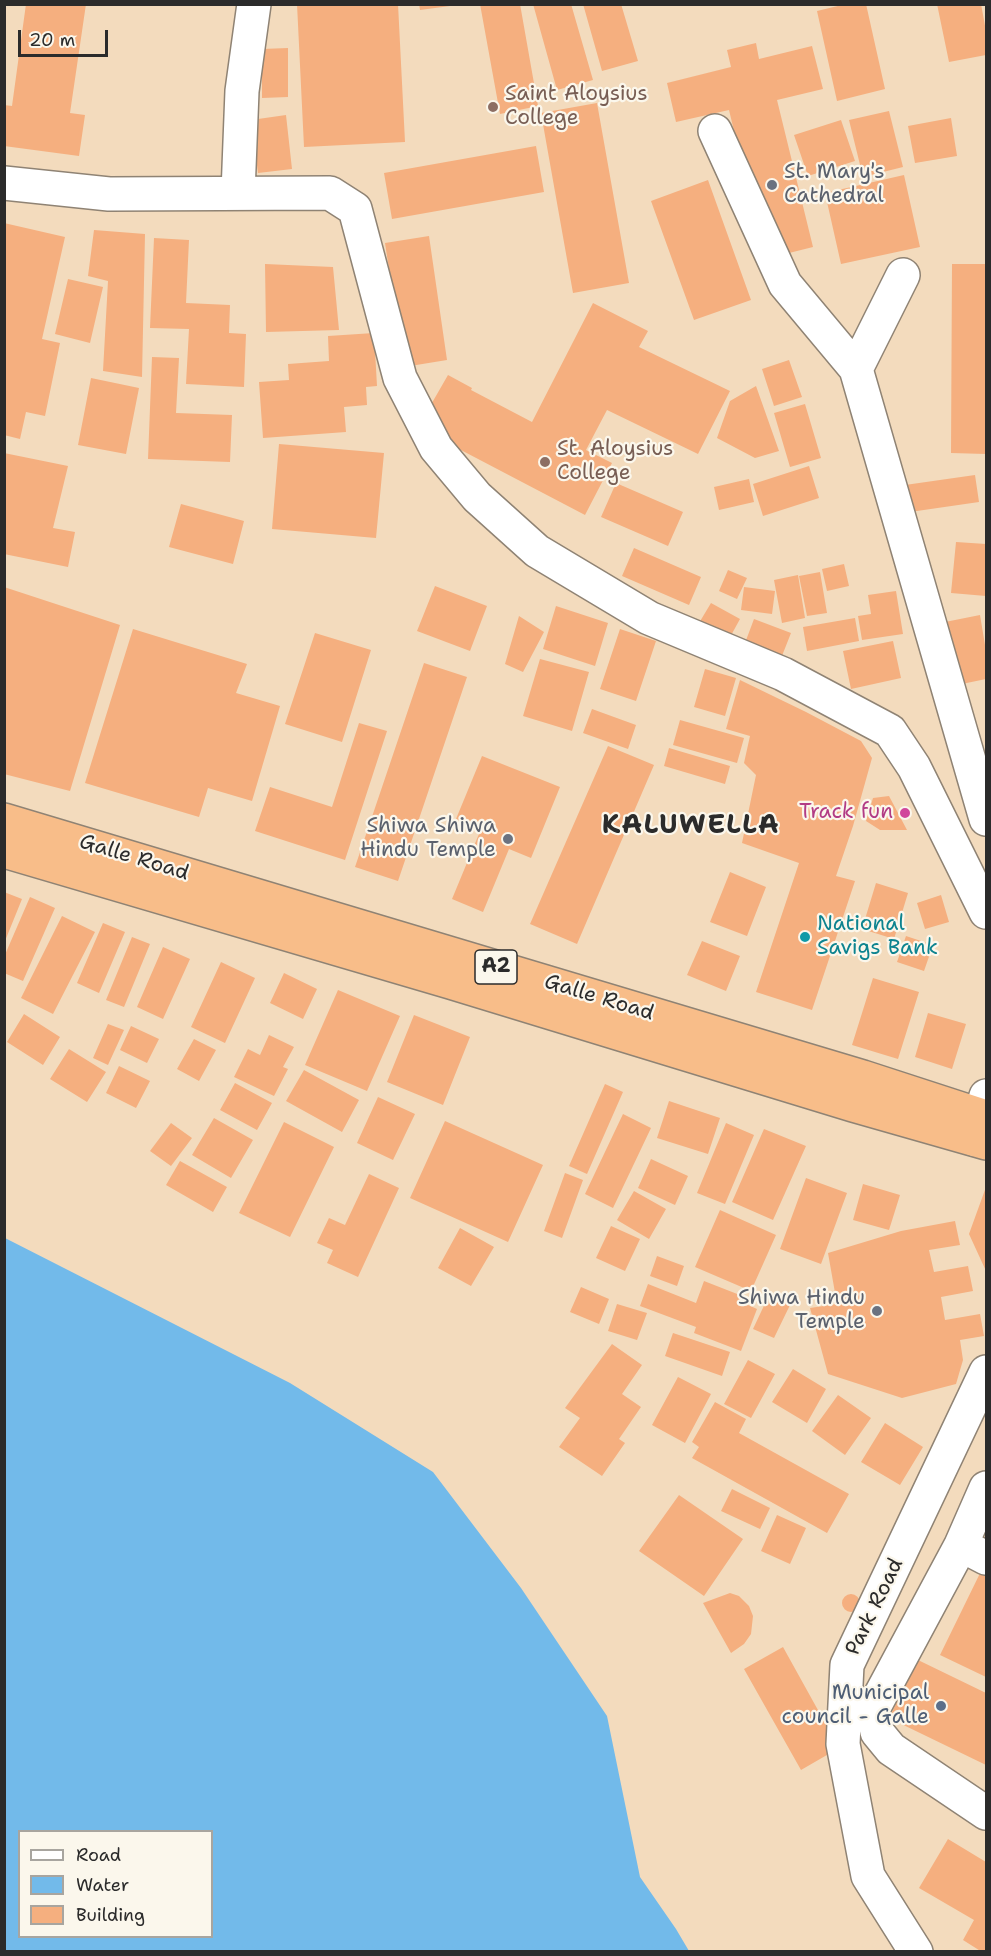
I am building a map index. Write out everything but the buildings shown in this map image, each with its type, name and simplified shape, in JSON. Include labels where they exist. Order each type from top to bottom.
[{"type":"highway","name":"Galle Road","points":[[4,820],[863,1077],[983,1122]]},
{"type":"highway","name":"Galle Road","points":[[4,851],[450,982],[842,1101],[983,1122]]},
{"type":"street","points":[[238,193],[242,91],[254,4]]},
{"type":"street","points":[[715,131],[785,284],[856,369],[987,819]]},
{"type":"street","points":[[4,183],[109,194],[330,193],[355,209],[400,378],[436,448],[477,497],[537,551],[649,618],[783,674],[890,731],[914,767],[987,912]]},
{"type":"street","points":[[856,369],[903,275]]},
{"type":"street","name":"Park Road","points":[[916,1952],[868,1876],[843,1744],[846,1665],[987,1372]]},
{"type":"street","points":[[987,1488],[974,1551],[873,1709],[877,1732],[891,1749],[987,1813]]},
{"type":"water","points":[[5,1238],[290,1383],[433,1472],[521,1588],[607,1716],[640,1877],[689,1951],[5,1951]]},
{"type":"place","name":"Saint Aloysius College","points":[[493,107]]},
{"type":"place","name":"St. Mary's Cathedral","points":[[772,185]]},
{"type":"place","name":"St. Aloysius College","points":[[545,462]]},
{"type":"place","name":"Track fun","points":[[905,813]]},
{"type":"place","name":"Shiwa Shiwa Hindu Temple","points":[[508,839]]},
{"type":"place","name":"National Savigs Bank","points":[[805,937]]},
{"type":"place","name":"Shiwa Hindu Temple","points":[[877,1311]]},
{"type":"place","name":"Municipal council - Galle","points":[[941,1706]]},
{"type":"district","name":"KALUWELLA","points":[[691,826]]}]
